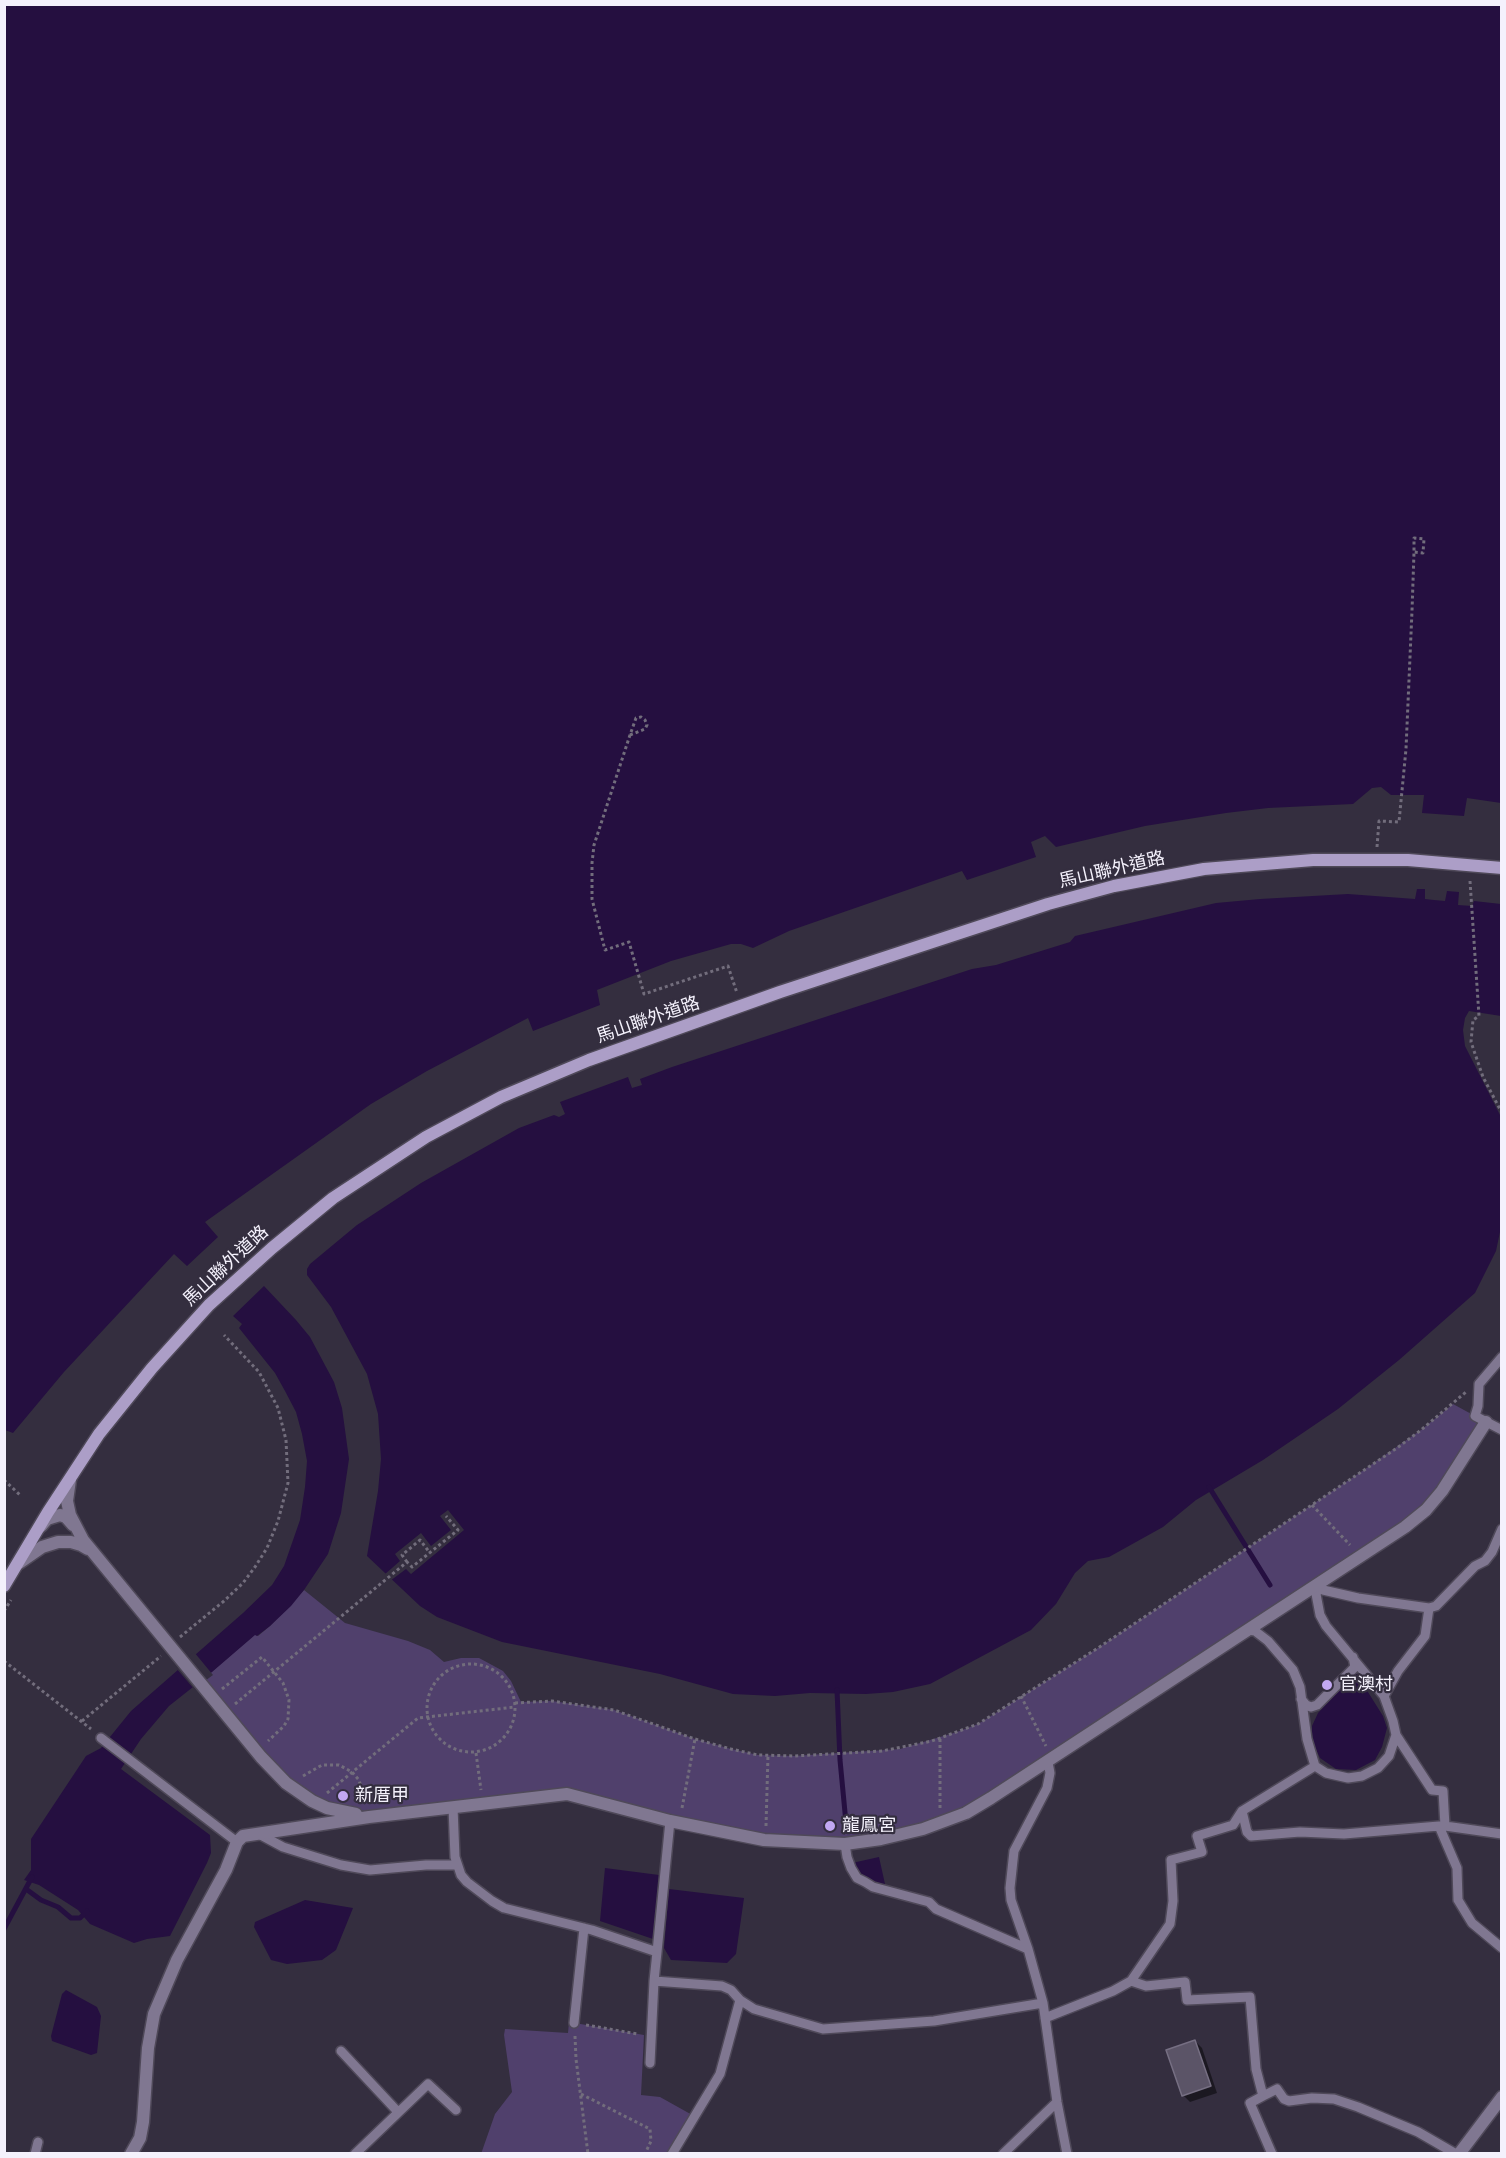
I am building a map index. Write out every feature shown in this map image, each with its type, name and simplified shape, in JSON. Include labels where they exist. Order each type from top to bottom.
[{"type":"main road","name":"馬山聯外道路","points":[[9,1590],[19,1563],[70,1477],[99,1434],[185,1329],[228,1287],[299,1225],[363,1177],[426,1137],[501,1097],[552,1075],[780,992],[1048,904],[1114,886],[1204,869],[1303,861],[1408,860],[1502,868]]},
{"type":"street","points":[[19,1563],[42,1547],[58,1542],[81,1545],[98,1560],[175,1643],[183,1660],[274,1772],[300,1794],[327,1808],[368,1810],[453,1807],[567,1794],[670,1821],[764,1840],[845,1844],[901,1835],[949,1820],[991,1798],[1321,1583],[1426,1510],[1443,1491],[1486,1422]]},
{"type":"street","points":[[70,1477],[67,1501],[76,1528]]},
{"type":"street","points":[[39,1528],[47,1519],[60,1515],[66,1517],[98,1560]]},
{"type":"street","points":[[131,2154],[140,2138],[143,2122],[148,2048],[154,2014],[171,1973],[226,1870],[237,1842],[243,1836],[368,1810]]},
{"type":"street","points":[[1457,2154],[1502,2097]]},
{"type":"lane","points":[[1502,1357],[1479,1384],[1475,1416],[1502,1430]]},
{"type":"lane","points":[[1321,1583],[1323,1590],[1358,1598],[1429,1608],[1436,1606],[1475,1566],[1485,1561],[1492,1552],[1502,1529]]},
{"type":"lane","points":[[1321,1583],[1316,1594],[1320,1615],[1326,1626],[1384,1696],[1394,1721],[1396,1735],[1432,1790],[1443,1791],[1442,1826],[1457,1868],[1458,1900],[1472,1923],[1502,1948]]},
{"type":"lane","points":[[1384,1696],[1398,1671],[1425,1636],[1429,1608]]},
{"type":"lane","points":[[1247,1630],[1255,1631],[1268,1641],[1293,1670],[1300,1687],[1307,1739],[1315,1766],[1326,1773],[1348,1778],[1362,1776],[1378,1768],[1389,1756],[1396,1735]]},
{"type":"lane","points":[[1301,1699],[1311,1707],[1317,1705],[1355,1667],[1353,1657]]},
{"type":"lane","points":[[101,1738],[237,1842]]},
{"type":"lane","points":[[1048,1762],[1050,1773],[1047,1788],[1018,1842],[1012,1861],[1010,1888],[1011,1900],[1043,2003],[1067,2154]]},
{"type":"lane","points":[[1045,2018],[1113,1992],[1131,1981],[1170,1924],[1173,1901],[1171,1860],[1202,1852],[1197,1836],[1233,1825],[1242,1811],[1315,1766]]},
{"type":"lane","points":[[453,1807],[455,1857],[461,1875],[467,1882],[504,1908],[584,1928],[657,1952]]},
{"type":"lane","points":[[1242,1811],[1247,1832],[1251,1836],[1300,1832],[1344,1834],[1442,1826],[1502,1834]]},
{"type":"lane","points":[[650,2063],[654,1981],[670,1821]]},
{"type":"lane","points":[[257,1833],[283,1846],[341,1865],[370,1870],[426,1864],[457,1865]]},
{"type":"lane","points":[[845,1844],[846,1857],[857,1878],[873,1887],[929,1902],[936,1909],[1028,1949]]},
{"type":"lane","points":[[574,2023],[584,1928]]},
{"type":"lane","points":[[654,1981],[722,1986],[731,1990],[740,2000],[754,2009],[823,2029],[934,2021],[1043,2003]]},
{"type":"lane","points":[[1131,1981],[1146,1986],[1185,1982],[1187,2000],[1250,1997],[1256,2069],[1263,2096]]},
{"type":"lane","points":[[685,2154],[673,2151],[720,2074],[740,2000]]},
{"type":"lane","points":[[341,2051],[398,2112]]},
{"type":"lane","points":[[355,2154],[428,2084],[456,2110]]},
{"type":"lane","points":[[1272,2154],[1250,2103],[1277,2089],[1284,2099],[1289,2101],[1312,2098],[1334,2099],[1358,2107],[1418,2132],[1457,2154]]},
{"type":"lane","points":[[1003,2154],[1057,2102]]},
{"type":"lane","points":[[35,2154],[38,2142]]},
{"type":"path","points":[[1379,850],[1379,821],[1399,822],[1406,749],[1414,538],[1424,539],[1423,553],[1414,552]]},
{"type":"path","points":[[630,735],[645,729],[646,721],[641,718],[636,719],[630,735],[594,845],[591,882],[596,918],[605,950],[629,942],[642,988]]},
{"type":"path","points":[[630,735],[594,845],[592,899],[605,950],[629,942],[644,994],[728,966],[737,997]]},
{"type":"path","points":[[1466,875],[1476,876]]},
{"type":"path","points":[[1470,881],[1479,1016],[1473,1020],[1471,1042],[1484,1077],[1502,1113]]},
{"type":"path","points":[[82,1721],[243,1583],[267,1548],[278,1521],[288,1483],[286,1440],[278,1408],[259,1372],[224,1335]]},
{"type":"path","points":[[326,1794],[418,1718],[552,1701],[614,1710],[695,1739],[731,1749],[768,1755],[900,1749],[940,1738],[978,1724],[1098,1648],[1405,1442],[1453,1404]]},
{"type":"path","points":[[4,1480],[20,1495]]},
{"type":"path","points":[[1312,1505],[1352,1547],[1356,1544]]},
{"type":"path","points":[[430,1552],[420,1540],[402,1555],[412,1568],[458,1530],[447,1516]]},
{"type":"path","points":[[233,1705],[407,1562]]},
{"type":"path","points":[[4,1611],[9,1590]]},
{"type":"path","points":[[220,1690],[262,1657],[287,1692],[290,1711],[284,1726],[265,1744]]},
{"type":"path","points":[[4,1661],[101,1738]]},
{"type":"path","points":[[471,1664],[485,1666],[498,1673],[508,1684],[515,1705],[512,1727],[504,1739],[492,1748],[476,1753],[464,1753],[450,1748],[438,1739],[430,1727],[428,1717],[428,1698],[434,1684],[443,1673],[456,1666],[471,1664]]},
{"type":"path","points":[[1021,1696],[1047,1748],[1055,1743]]},
{"type":"path","points":[[940,1738],[940,1810]]},
{"type":"path","points":[[675,1808],[682,1810],[695,1739]]},
{"type":"path","points":[[476,1753],[481,1791],[489,1790]]},
{"type":"path","points":[[756,1825],[766,1826],[768,1755]]},
{"type":"path","points":[[300,1780],[313,1769],[330,1764],[339,1765],[352,1772],[359,1780],[368,1810]]},
{"type":"path","points":[[318,1791],[330,1796]]},
{"type":"path","points":[[358,1804],[368,1810]]},
{"type":"path","points":[[368,1810],[373,1804]]},
{"type":"path","points":[[932,1813],[948,1807]]},
{"type":"path","points":[[588,2154],[576,2059],[574,2023],[644,2035]]},
{"type":"path","points":[[580,2094],[650,2129],[651,2141],[645,2154]]},
{"type":"shaded area","points":[[4,5],[1501,5],[1501,803],[1467,798],[1464,816],[1422,813],[1424,795],[1391,795],[1381,787],[1372,788],[1353,804],[1268,808],[1226,813],[1145,826],[1056,847],[1045,836],[1031,842],[1036,857],[967,880],[962,871],[789,931],[753,948],[731,944],[671,961],[597,990],[600,1005],[533,1031],[528,1018],[427,1071],[371,1104],[205,1222],[218,1237],[187,1266],[174,1254],[64,1372],[13,1433],[5,1430]]},
{"type":"shaded area","points":[[1417,889],[1425,889],[1425,899],[1445,901],[1447,891],[1459,892],[1458,905],[1472,906],[1474,901],[1501,904],[1501,1016],[1469,1011],[1463,1030],[1465,1046],[1502,1119],[1501,1227],[1496,1251],[1475,1293],[1399,1360],[1338,1409],[1263,1460],[1196,1500],[1163,1527],[1109,1557],[1088,1561],[1075,1573],[1056,1604],[1031,1630],[930,1684],[893,1692],[810,1693],[775,1696],[733,1694],[660,1674],[502,1642],[437,1617],[420,1606],[367,1556],[381,1459],[378,1414],[367,1374],[331,1307],[307,1275],[307,1269],[357,1225],[421,1183],[519,1128],[554,1115],[559,1117],[565,1114],[560,1102],[628,1077],[632,1088],[642,1085],[640,1079],[672,1067],[972,969],[996,965],[1070,942],[1075,936],[1216,903],[1348,894],[1415,899]]},
{"type":"shaded area","points":[[264,1286],[310,1337],[334,1382],[342,1408],[349,1459],[341,1513],[328,1554],[291,1606],[270,1626],[257,1636],[255,1635],[169,1706],[141,1739],[121,1769],[210,1835],[211,1853],[170,1936],[134,1943],[90,1924],[78,1910],[39,1885],[24,1880],[31,1870],[31,1839],[86,1756],[101,1748],[131,1711],[243,1613],[272,1585],[284,1566],[300,1520],[305,1487],[307,1461],[302,1434],[296,1412],[275,1373],[239,1328],[242,1324],[233,1316]]},
{"type":"shaded area","points":[[1453,1404],[1486,1422],[1426,1510],[991,1798],[881,1839],[764,1840],[567,1794],[369,1817],[300,1794],[201,1681],[255,1634],[258,1636],[270,1626],[304,1590],[345,1623],[408,1641],[430,1650],[444,1662],[461,1658],[479,1658],[503,1671],[511,1681],[521,1702],[552,1701],[614,1710],[695,1739],[758,1755],[794,1756],[900,1749],[978,1724],[999,1711],[1098,1648],[1358,1474],[1421,1430]]},
{"type":"shaded area","points":[[1356,1673],[1383,1716],[1387,1728],[1382,1747],[1375,1760],[1356,1770],[1336,1769],[1320,1758],[1312,1741],[1312,1726],[1318,1713]]},
{"type":"shaded area","points":[[879,1857],[885,1884],[877,1884],[858,1873],[852,1863]]},
{"type":"shaded area","points":[[605,1868],[659,1875],[653,1939],[600,1921]]},
{"type":"shaded area","points":[[669,1889],[744,1898],[736,1954],[727,1963],[671,1960],[664,1948]]},
{"type":"shaded area","points":[[305,1900],[353,1908],[336,1950],[322,1960],[287,1964],[271,1960],[254,1927],[255,1922]]},
{"type":"shaded area","points":[[66,1990],[97,2007],[101,2016],[97,2053],[91,2055],[52,2041],[51,2036],[62,1994]]},
{"type":"shaded area","points":[[569,2022],[644,2035],[641,2095],[660,2097],[694,2116],[672,2153],[481,2154],[495,2114],[512,2092],[505,2029],[568,2033]]},
{"type":"pier","points":[[448,1510],[464,1530],[411,1574],[406,1569],[390,1581],[384,1575],[400,1561],[395,1554],[421,1533],[431,1546],[451,1530],[440,1516]]},
{"type":"pier","points":[[194,1652],[213,1675],[194,1689],[176,1668]]},
{"type":"building","points":[[1195,2040],[1211,2086],[1182,2096],[1166,2050]]},
{"type":"waterway","points":[[1209,1487],[1270,1585]]},
{"type":"waterway","points":[[837,1690],[846,1823]]},
{"type":"waterway","points":[[4,1929],[32,1877]]},
{"type":"waterway","points":[[26,1889],[41,1900],[58,1907],[71,1918],[80,1918],[87,1911]]},
{"type":"place","name":"官澳村","points":[[1327,1685]]},
{"type":"place","name":"新厝甲","points":[[343,1796]]},
{"type":"place","name":"龍鳳宮","points":[[830,1826]]}]
